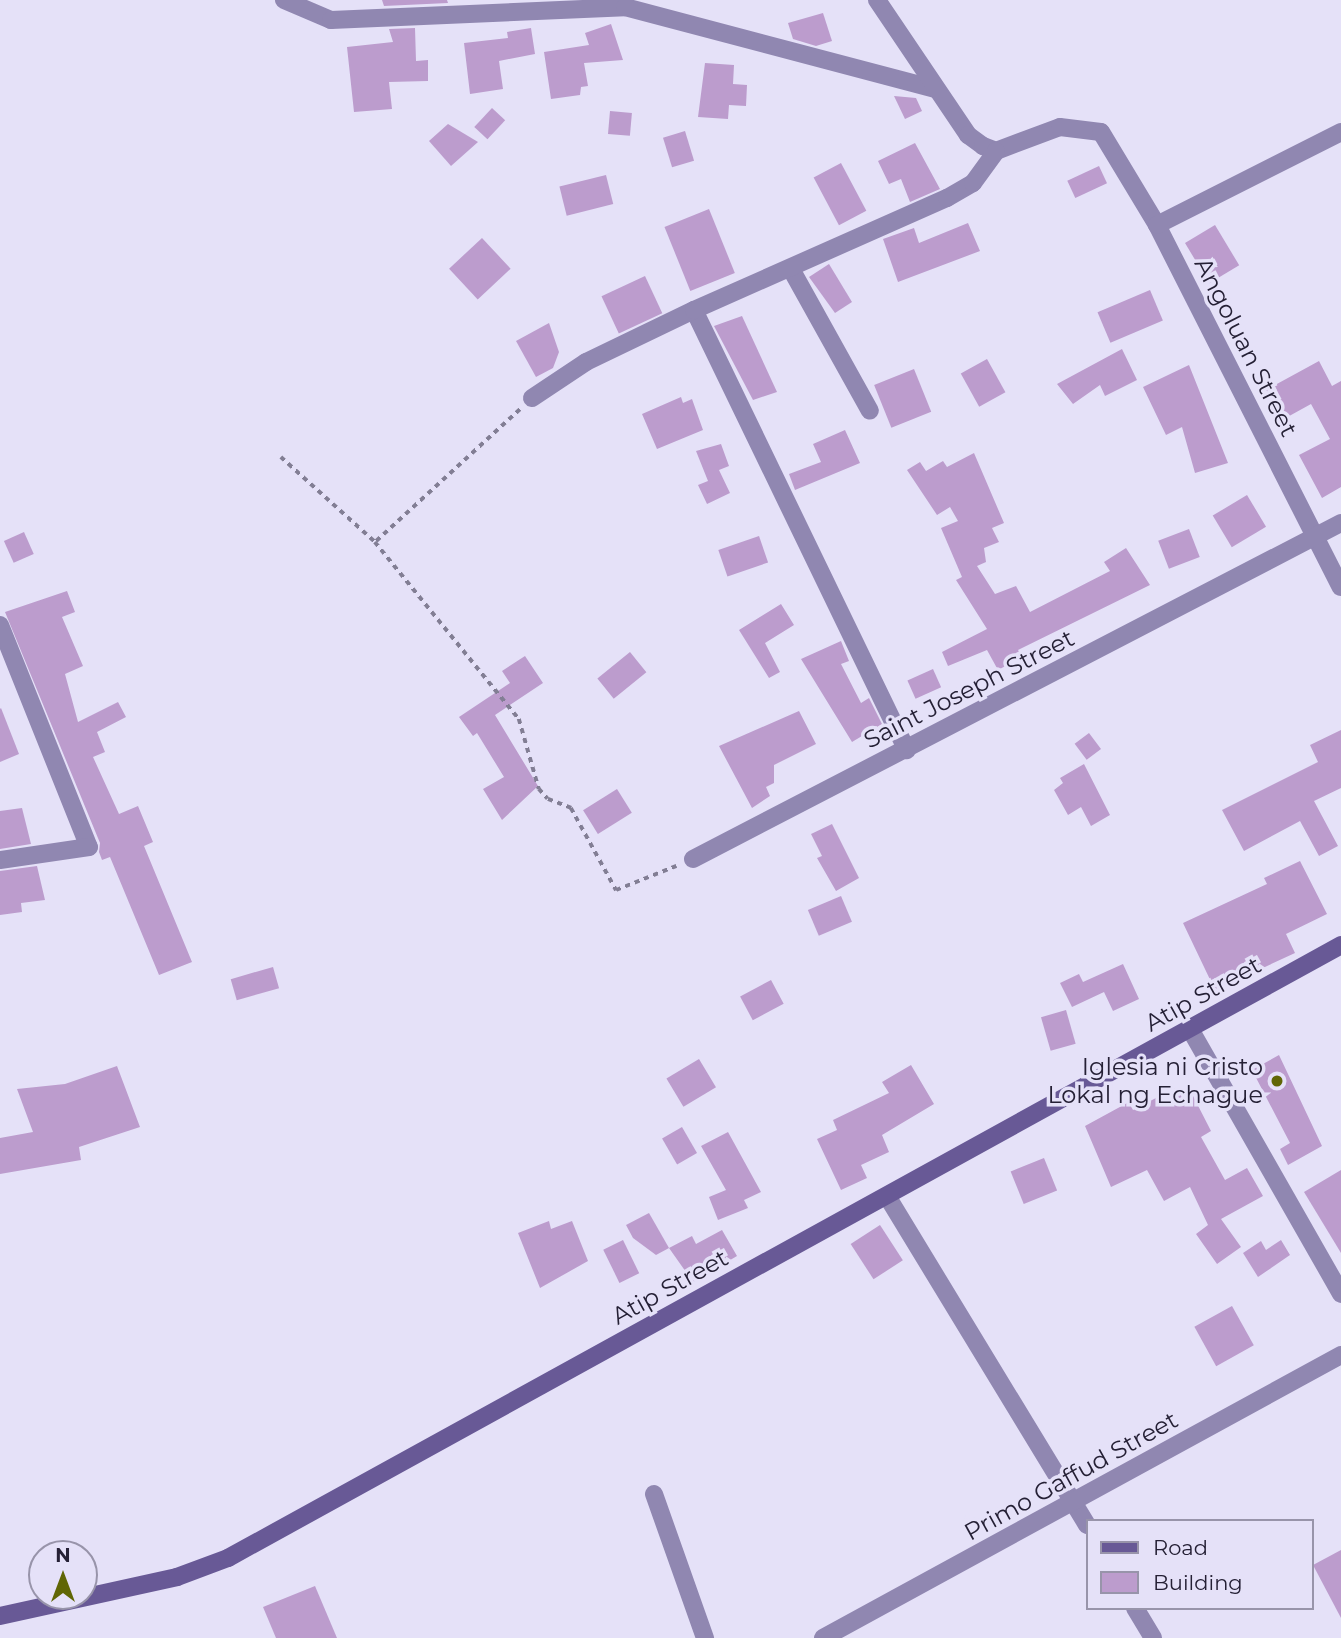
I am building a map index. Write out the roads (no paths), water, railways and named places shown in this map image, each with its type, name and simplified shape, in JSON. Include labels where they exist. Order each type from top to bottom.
[{"type":"main road","name":"Atip Street","points":[[0,1616],[177,1577],[228,1558],[1341,945]]},
{"type":"street","points":[[284,0],[310,16],[331,20],[625,7],[936,89]]},
{"type":"street","points":[[532,398],[586,362],[694,310],[947,198],[973,183],[996,151],[968,135],[877,0]]},
{"type":"street","name":"Angoluan Street","points":[[996,151],[1060,127],[1101,132],[1157,225],[1341,587]]},
{"type":"street","points":[[1157,225],[1341,132]]},
{"type":"street","points":[[791,269],[870,411]]},
{"type":"street","points":[[694,310],[907,750]]},
{"type":"street","name":"Saint Joseph Street","points":[[693,859],[1341,523]]},
{"type":"street","points":[[0,625],[89,847],[0,860]]},
{"type":"street","points":[[1190,1029],[1341,1294]]},
{"type":"street","points":[[887,1196],[1086,1523]]},
{"type":"street","name":"Primo Gaffud Street","points":[[823,1638],[1074,1504],[1341,1355]]},
{"type":"street","points":[[654,1494],[705,1638]]},
{"type":"street","points":[[1136,1610],[1153,1638]]},
{"type":"place","name":"Iglesia ni Cristo Lokal ng Echague","points":[[1277,1081]]}]
